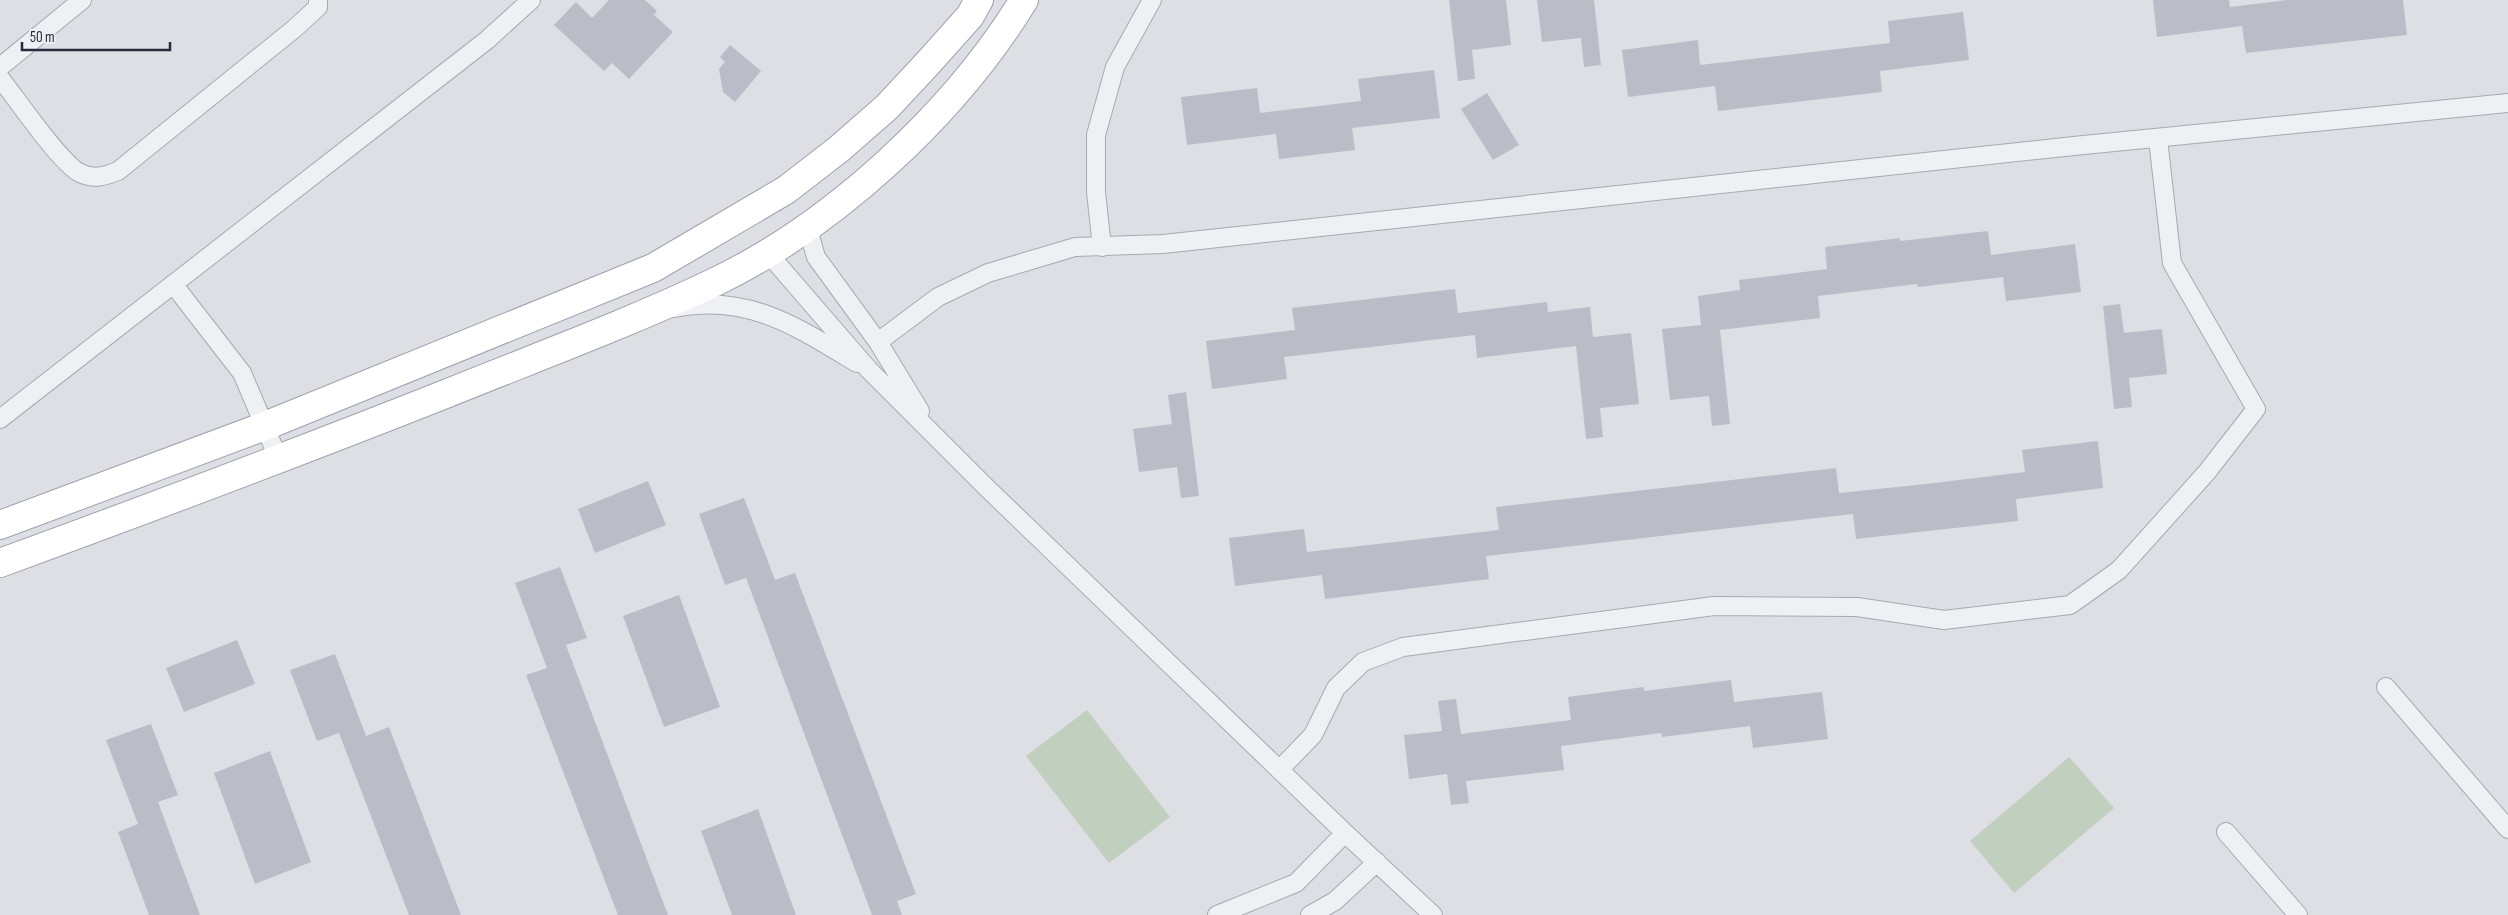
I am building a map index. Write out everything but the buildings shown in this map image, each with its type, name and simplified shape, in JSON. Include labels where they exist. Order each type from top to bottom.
[{"type":"main road","points":[[0,525],[265,426],[653,268],[786,190],[887,107],[964,23],[979,0]]},
{"type":"main road","points":[[0,562],[278,460],[633,319],[716,282],[817,220],[904,147],[981,62],[1024,0]]},
{"type":"street","points":[[0,67],[82,0]]},
{"type":"street","points":[[0,78],[64,159],[80,173],[100,178],[118,171],[287,36],[318,7],[318,0]]},
{"type":"street","points":[[0,419],[487,40],[531,0]]},
{"type":"street","points":[[1102,246],[1096,192],[1096,134],[1115,67],[1152,0]]},
{"type":"street","points":[[878,342],[938,297],[988,273],[1075,248],[1163,244],[2508,103]]},
{"type":"street","points":[[1280,769],[1313,735],[1336,688],[1363,662],[1403,647],[1714,606],[1857,607],[1944,620],[2070,605],[2119,570],[2207,472],[2256,409],[2172,263],[2158,139]]},
{"type":"street","points":[[817,220],[810,236],[816,257],[878,342],[933,433]]},
{"type":"street","points":[[767,252],[869,370],[988,489],[1345,833],[1433,915]]},
{"type":"street","points":[[173,284],[242,373],[278,460]]},
{"type":"street","points":[[633,319],[677,308],[709,304],[735,306],[787,322],[869,370]]},
{"type":"street","points":[[2386,687],[2508,829]]},
{"type":"street","points":[[2226,832],[2298,915]]},
{"type":"street","points":[[1216,915],[1296,883],[1345,833]]},
{"type":"street","points":[[1310,915],[1336,901],[1378,862]]},
{"type":"green space","points":[[1087,710],[1170,817],[1109,863],[1026,756]]},
{"type":"green space","points":[[2069,757],[2114,808],[2014,893],[1970,841]]}]
